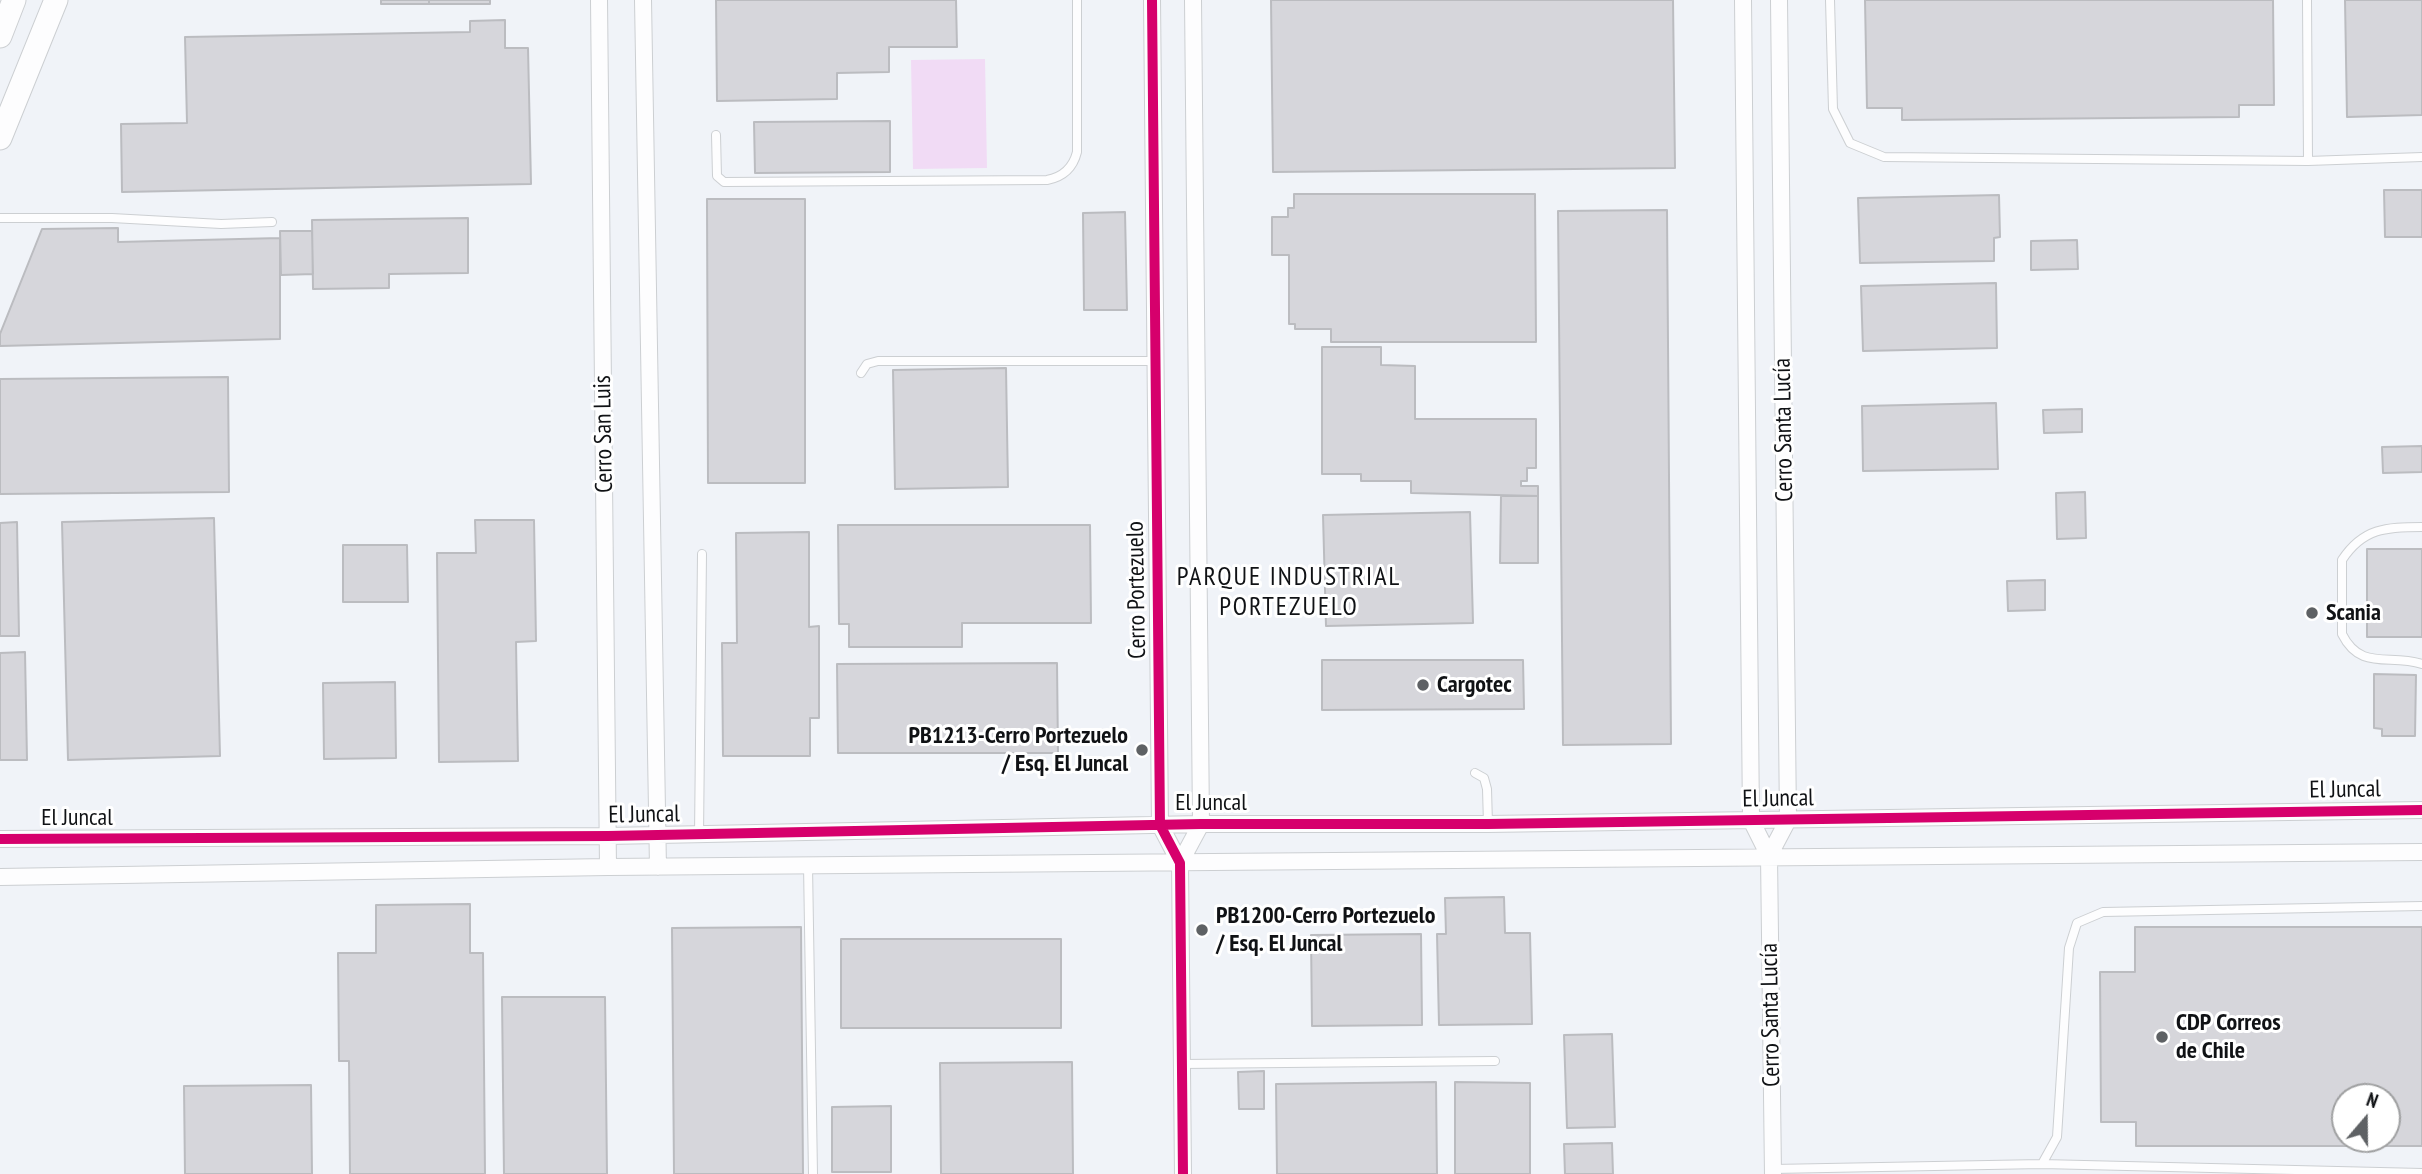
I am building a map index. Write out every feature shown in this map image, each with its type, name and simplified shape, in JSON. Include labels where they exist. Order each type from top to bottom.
[{"type":"street","points":[[0,36],[14,0]]},
{"type":"street","points":[[0,138],[56,0]]},
{"type":"street","name":"Cerro San Luis","points":[[599,0],[608,867]]},
{"type":"street","name":"Cerro San Luis","points":[[643,0],[658,867]]},
{"type":"street","name":"Cerro Portezuelo","points":[[1152,0],[1160,825],[1180,863],[1183,1174]]},
{"type":"street","name":"Cerro Portezuelo","points":[[1180,863],[1201,824],[1192,0]]},
{"type":"street","name":"Cerro Santa Lucía","points":[[1743,0],[1751,820],[1769,856],[1773,1172]]},
{"type":"street","name":"Cerro Santa Lucía","points":[[1769,856],[1788,820],[1779,0]]},
{"type":"street","name":"El Juncal","points":[[0,839],[699,835],[1201,824],[1488,824],[2422,810]]},
{"type":"street","points":[[0,877],[608,867],[2422,852]]},
{"type":"lane","points":[[716,135],[717,176],[723,182],[1057,178],[1072,165],[1077,152],[1077,0]]},
{"type":"lane","points":[[1830,0],[1833,109],[1850,143],[1884,157],[2308,161],[2422,157]]},
{"type":"lane","points":[[2307,0],[2308,161]]},
{"type":"lane","points":[[0,218],[112,218],[221,224],[272,222]]},
{"type":"lane","points":[[860,373],[867,364],[878,361],[1156,361]]},
{"type":"lane","points":[[2422,527],[2379,529],[2361,539],[2342,560],[2342,634],[2352,650],[2367,658],[2398,659],[2422,664]]},
{"type":"lane","points":[[699,835],[702,554]]},
{"type":"lane","points":[[1475,773],[1484,778],[1487,789],[1488,824]]},
{"type":"lane","points":[[808,865],[813,1174]]},
{"type":"lane","points":[[2042,1164],[2057,1137],[2069,948],[2077,923],[2103,912],[2422,906]]},
{"type":"lane","points":[[1182,1064],[1495,1060]]},
{"type":"lane","points":[[1773,1172],[2042,1164],[2422,1173]]},
{"type":"shaded area","points":[[985,59],[987,168],[913,169],[911,60]]},
{"type":"building","points":[[381,0],[429,0],[429,4],[381,4]]},
{"type":"building","points":[[429,0],[490,0],[490,4],[429,4]]},
{"type":"building","points":[[716,0],[956,0],[957,47],[889,47],[889,72],[837,73],[837,99],[717,101]]},
{"type":"building","points":[[1271,0],[1673,0],[1675,168],[1273,172]]},
{"type":"building","points":[[1865,0],[2273,0],[2274,105],[2239,105],[2239,117],[1902,120],[1902,108],[1867,108]]},
{"type":"building","points":[[2345,0],[2422,0],[2422,115],[2347,117]]},
{"type":"building","points":[[505,20],[505,48],[528,48],[531,184],[122,192],[121,124],[187,123],[185,37],[470,32],[470,21]]},
{"type":"building","points":[[890,121],[890,172],[755,173],[754,122]]},
{"type":"building","points":[[2384,190],[2422,190],[2422,237],[2385,237]]},
{"type":"building","points":[[1294,194],[1535,194],[1536,342],[1331,342],[1331,329],[1295,329],[1295,324],[1289,324],[1289,255],[1272,255],[1272,217],[1288,217],[1288,208],[1294,208]]},
{"type":"building","points":[[1999,195],[2000,237],[1994,238],[1994,261],[1860,263],[1858,198]]},
{"type":"building","points":[[707,199],[805,199],[805,483],[708,483]]},
{"type":"building","points":[[1667,210],[1671,744],[1563,745],[1558,211]]},
{"type":"building","points":[[1125,212],[1127,310],[1084,310],[1083,213]]},
{"type":"building","points":[[468,218],[468,273],[389,274],[389,288],[313,289],[312,220]]},
{"type":"building","points":[[118,228],[118,242],[280,238],[280,339],[0,346],[0,334],[42,229]]},
{"type":"building","points":[[280,231],[312,231],[313,274],[281,275]]},
{"type":"building","points":[[2077,240],[2078,269],[2031,270],[2031,241]]},
{"type":"building","points":[[1996,283],[1997,348],[1863,351],[1861,286]]},
{"type":"building","points":[[1322,347],[1381,347],[1381,365],[1415,366],[1415,419],[1536,419],[1536,468],[1527,468],[1527,481],[1521,481],[1521,486],[1538,486],[1538,496],[1411,493],[1411,481],[1361,481],[1361,474],[1322,474]]},
{"type":"building","points":[[1006,368],[1008,487],[895,489],[893,370]]},
{"type":"building","points":[[228,377],[229,492],[0,494],[0,379]]},
{"type":"building","points":[[1996,403],[1998,469],[1863,471],[1862,406]]},
{"type":"building","points":[[2082,409],[2082,432],[2044,433],[2043,410]]},
{"type":"building","points":[[2422,446],[2422,472],[2383,473],[2382,447]]},
{"type":"building","points":[[2085,492],[2086,538],[2057,539],[2056,493]]},
{"type":"building","points":[[1501,496],[1538,496],[1538,563],[1500,563]]},
{"type":"building","points":[[1470,512],[1473,623],[1326,626],[1323,515]]},
{"type":"building","points":[[214,518],[220,756],[68,760],[62,522]]},
{"type":"building","points":[[475,520],[534,520],[536,641],[516,642],[518,761],[439,762],[437,553],[476,553]]},
{"type":"building","points":[[17,522],[19,636],[0,636],[0,523]]},
{"type":"building","points":[[838,525],[1090,525],[1091,623],[962,623],[962,647],[849,647],[849,624],[839,624]]},
{"type":"building","points":[[809,532],[809,627],[819,626],[819,718],[810,718],[810,756],[723,756],[722,643],[737,643],[736,533]]},
{"type":"building","points":[[343,545],[407,545],[408,602],[343,602]]},
{"type":"building","points":[[2367,549],[2422,549],[2422,637],[2367,637]]},
{"type":"building","points":[[2045,580],[2045,610],[2008,611],[2007,581]]},
{"type":"building","points":[[25,652],[27,760],[0,760],[0,653]]},
{"type":"building","name":"Cargotec","points":[[1322,660],[1523,660],[1524,709],[1322,710]]},
{"type":"building","points":[[1057,663],[1058,753],[838,753],[837,664]]},
{"type":"building","points":[[2374,674],[2416,675],[2415,736],[2382,736],[2382,729],[2374,728]]},
{"type":"building","points":[[395,682],[396,758],[324,759],[323,683]]},
{"type":"building","points":[[1504,897],[1505,933],[1530,933],[1532,1024],[1439,1025],[1437,934],[1446,934],[1445,898]]},
{"type":"building","points":[[470,904],[470,953],[483,953],[485,1174],[350,1174],[349,1061],[339,1061],[338,953],[376,953],[376,905]]},
{"type":"building","points":[[801,927],[803,1174],[674,1174],[672,928]]},
{"type":"building","points":[[2135,927],[2422,927],[2422,1146],[2401,1146],[2401,1083],[2331,1083],[2331,1146],[2136,1146],[2136,1122],[2101,1122],[2100,972],[2135,972]]},
{"type":"building","points":[[1421,934],[1422,1025],[1312,1026],[1311,935]]},
{"type":"building","points":[[841,939],[1061,939],[1061,1028],[841,1028]]},
{"type":"building","points":[[502,997],[605,997],[607,1174],[504,1174]]},
{"type":"building","points":[[1612,1034],[1615,1127],[1567,1128],[1564,1035]]},
{"type":"building","points":[[1072,1062],[1073,1174],[941,1174],[940,1063]]},
{"type":"building","points":[[1264,1071],[1264,1109],[1239,1109],[1238,1072]]},
{"type":"building","points":[[1436,1082],[1437,1174],[1277,1174],[1276,1084]]},
{"type":"building","points":[[1455,1082],[1530,1083],[1530,1174],[1455,1174]]},
{"type":"building","points":[[311,1085],[312,1174],[185,1174],[184,1086]]},
{"type":"building","points":[[891,1106],[891,1172],[832,1172],[832,1107]]},
{"type":"building","points":[[1612,1143],[1613,1174],[1565,1174],[1564,1144]]},
{"type":"cycle path","points":[[1152,0],[1160,825],[1180,863],[1183,1174]]},
{"type":"cycle path","points":[[0,839],[608,836],[1201,824],[1488,824],[2422,810]]},
{"type":"place","name":"Scania","points":[[2312,613]]},
{"type":"place","name":"Cargotec","points":[[1423,685]]},
{"type":"place","name":"PB1213-Cerro Portezuelo / Esq. El Juncal","points":[[1142,750]]},
{"type":"place","name":"PB1200-Cerro Portezuelo / Esq. El Juncal","points":[[1202,930]]},
{"type":"place","name":"CDP Correos de Chile","points":[[2162,1037]]},
{"type":"district","name":"PARQUE INDUSTRIAL PORTEZUELO","points":[[1289,593]]}]
